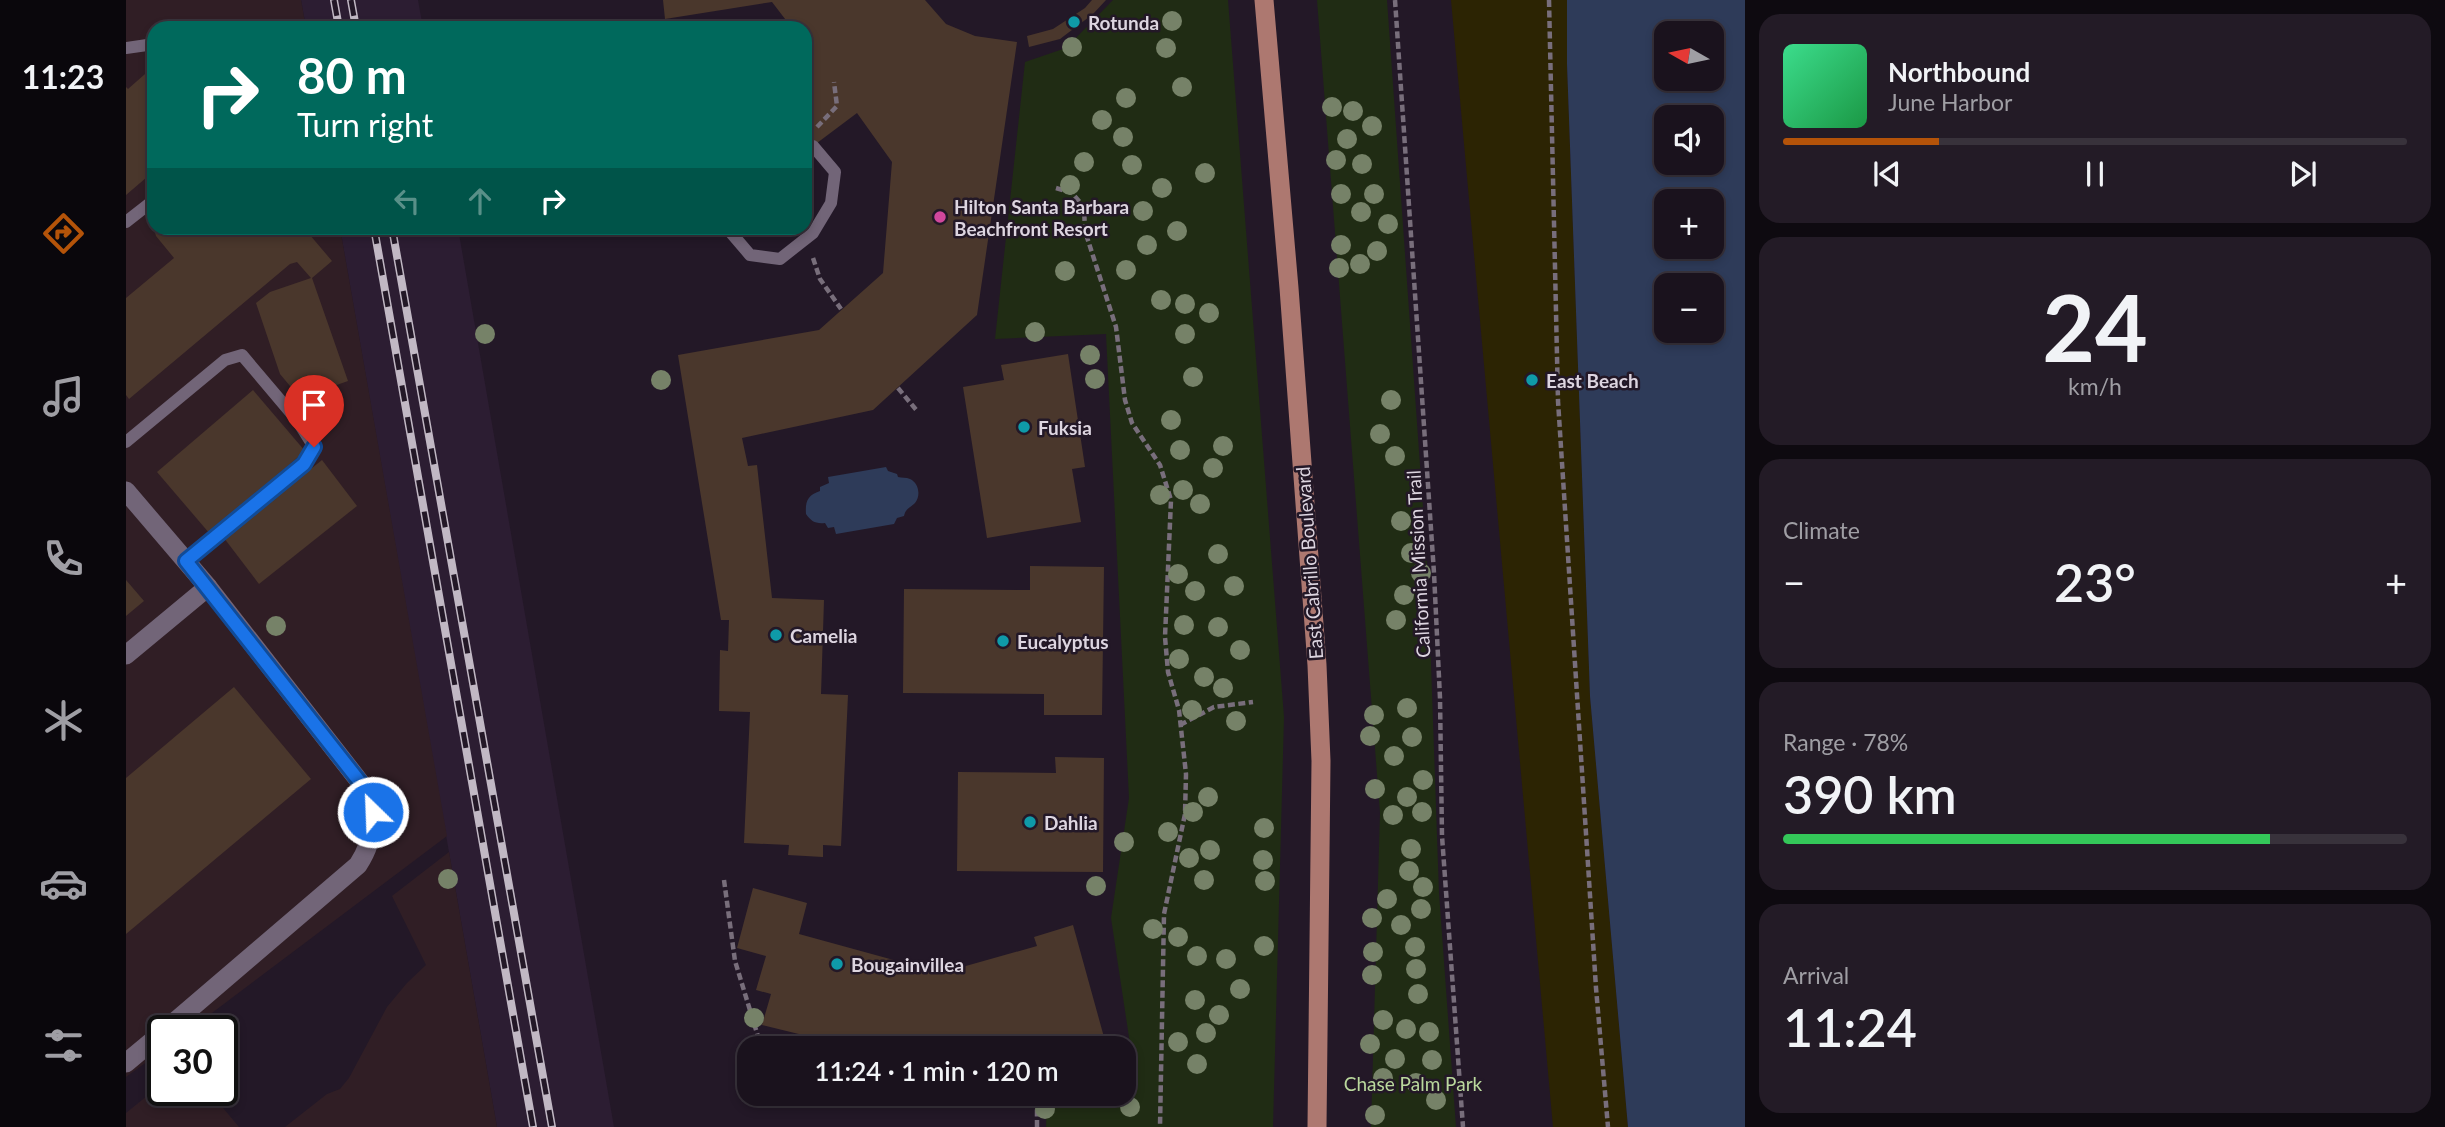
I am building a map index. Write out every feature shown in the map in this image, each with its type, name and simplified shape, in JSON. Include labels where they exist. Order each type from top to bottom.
[{"type":"main road","name":"East Cabrillo Boulevard","points":[[1264,0],[1317,665],[1321,761],[1317,1127]]},
{"type":"street","points":[[126,491],[208,587],[363,786],[369,799],[373,826],[366,853],[349,875],[182,1015]]},
{"type":"street","points":[[126,655],[208,587]]},
{"type":"street","points":[[126,1063],[147,1045]]},
{"type":"lane","points":[[126,48],[147,45]]},
{"type":"lane","points":[[812,234],[831,203],[835,172],[813,146]]},
{"type":"lane","points":[[126,222],[147,206]]},
{"type":"lane","points":[[733,235],[751,255],[780,258],[810,235]]},
{"type":"lane","points":[[126,442],[225,360],[242,355],[297,420],[314,447],[304,464],[186,561]]},
{"type":"path","name":"California Mission Trail","points":[[1395,0],[1434,573],[1440,698],[1442,836],[1462,1127]]},
{"type":"path","points":[[1549,0],[1558,401],[1596,988],[1608,1127]]},
{"type":"path","points":[[1056,188],[1072,193],[1084,207],[1085,231],[1116,327],[1125,401],[1132,423],[1160,464],[1171,500],[1165,636],[1168,672],[1179,709],[1186,774],[1185,814],[1164,914],[1160,1127]]},
{"type":"path","points":[[898,388],[918,412]]},
{"type":"path","points":[[1180,725],[1214,706],[1252,702]]},
{"type":"path","points":[[724,880],[735,961],[758,1036]]},
{"type":"path","points":[[1037,1106],[1037,1127]]},
{"type":"shaded area","points":[[126,0],[301,0],[305,21],[147,21],[147,235],[341,235],[447,836],[209,1015],[147,1015],[147,1062],[126,1077]]},
{"type":"shaded area","points":[[301,0],[418,0],[422,21],[305,21]]},
{"type":"shaded area","points":[[341,235],[459,235],[614,1127],[497,1127]]},
{"type":"shaded area","points":[[449,852],[497,1127],[285,1127],[327,1094],[340,1089],[349,1078],[387,1007],[426,965],[392,896]]},
{"type":"shaded area","points":[[147,1096],[147,1106],[221,1106],[239,1127],[126,1127],[126,1113]]},
{"type":"green space","points":[[1113,0],[1228,0],[1284,717],[1273,1127],[1046,1127],[1047,1106],[1136,1106],[1136,1036],[1129,1036],[1111,918],[1129,798],[1106,334],[995,339],[1025,62],[1066,48]]},
{"type":"green space","name":"Chase Palm Park","points":[[1317,0],[1387,0],[1428,578],[1439,893],[1456,1127],[1371,1127],[1380,813]]},
{"type":"sand","name":"East Beach","points":[[1451,0],[1567,0],[1567,64],[1590,696],[1628,1127],[1553,1127]]},
{"type":"water","points":[[1567,0],[1745,0],[1745,1127],[1628,1127],[1590,696],[1567,64]]},
{"type":"water","points":[[886,467],[898,477],[913,481],[918,490],[915,503],[904,516],[897,518],[894,524],[836,534],[834,527],[828,528],[825,523],[814,522],[806,514],[808,499],[820,491],[820,487],[829,483],[828,477]]},
{"type":"building","name":"Hilton Santa Barbara Beachfront Resort","points":[[663,0],[925,0],[946,24],[975,36],[1017,42],[977,315],[873,410],[742,438],[748,466],[757,465],[772,598],[824,600],[821,694],[848,695],[841,846],[823,845],[823,857],[788,855],[789,845],[744,843],[750,712],[719,711],[720,650],[728,651],[729,620],[721,620],[678,355],[819,330],[883,273],[892,162],[857,113],[812,147],[812,21],[787,21],[772,2],[665,19]]},
{"type":"building","name":"Rotunda","points":[[1092,0],[1106,0],[1093,14],[1060,39],[1029,47],[1027,36],[1053,29],[1085,8]]},
{"type":"building","points":[[147,72],[147,177],[126,195],[126,87],[128,89]]},
{"type":"building","points":[[310,235],[332,261],[312,278],[348,381],[300,398],[280,374],[256,303],[270,292],[311,278],[297,262],[290,264],[129,399],[126,395],[126,298],[174,258],[156,236]]},
{"type":"building","name":"Fuksia","points":[[1068,354],[1085,467],[1072,469],[1081,522],[987,538],[963,387],[1004,380],[1001,365]]},
{"type":"building","points":[[253,390],[305,451],[210,534],[157,472]]},
{"type":"building","points":[[322,460],[357,506],[259,584],[224,538]]},
{"type":"building","name":"Eucalyptus","points":[[1030,566],[1104,567],[1102,715],[1044,715],[1044,694],[903,693],[904,589],[1030,590]]},
{"type":"building","points":[[126,580],[144,601],[126,616]]},
{"type":"building","points":[[234,687],[311,779],[126,934],[126,778]]},
{"type":"building","name":"Dahlia","points":[[1055,757],[1104,758],[1103,872],[957,871],[958,772],[1056,773]]},
{"type":"building","name":"Bougainvillea","points":[[753,888],[807,903],[799,934],[941,973],[1037,946],[1034,937],[1073,925],[1104,1036],[807,1036],[762,1025],[771,994],[756,990],[766,956],[737,948]]},
{"type":"railway","points":[[334,0],[338,21]]},
{"type":"railway","points":[[351,0],[355,21]]},
{"type":"railway","points":[[375,235],[533,1127]]},
{"type":"railway","points":[[393,235],[552,1127]]},
{"type":"place","name":"Rotunda","points":[[1074,22]]},
{"type":"place","name":"Hilton Santa Barbara Beachfront Resort","points":[[940,217]]},
{"type":"place","name":"East Beach","points":[[1532,380]]},
{"type":"place","name":"Fuksia","points":[[1024,427]]},
{"type":"place","name":"Camelia","points":[[776,635]]},
{"type":"place","name":"Eucalyptus","points":[[1003,641]]},
{"type":"place","name":"Dahlia","points":[[1030,822]]},
{"type":"place","name":"Bougainvillea","points":[[837,964]]},
{"type":"route","points":[[314,447],[304,464],[186,561],[363,786],[373,812]]}]
